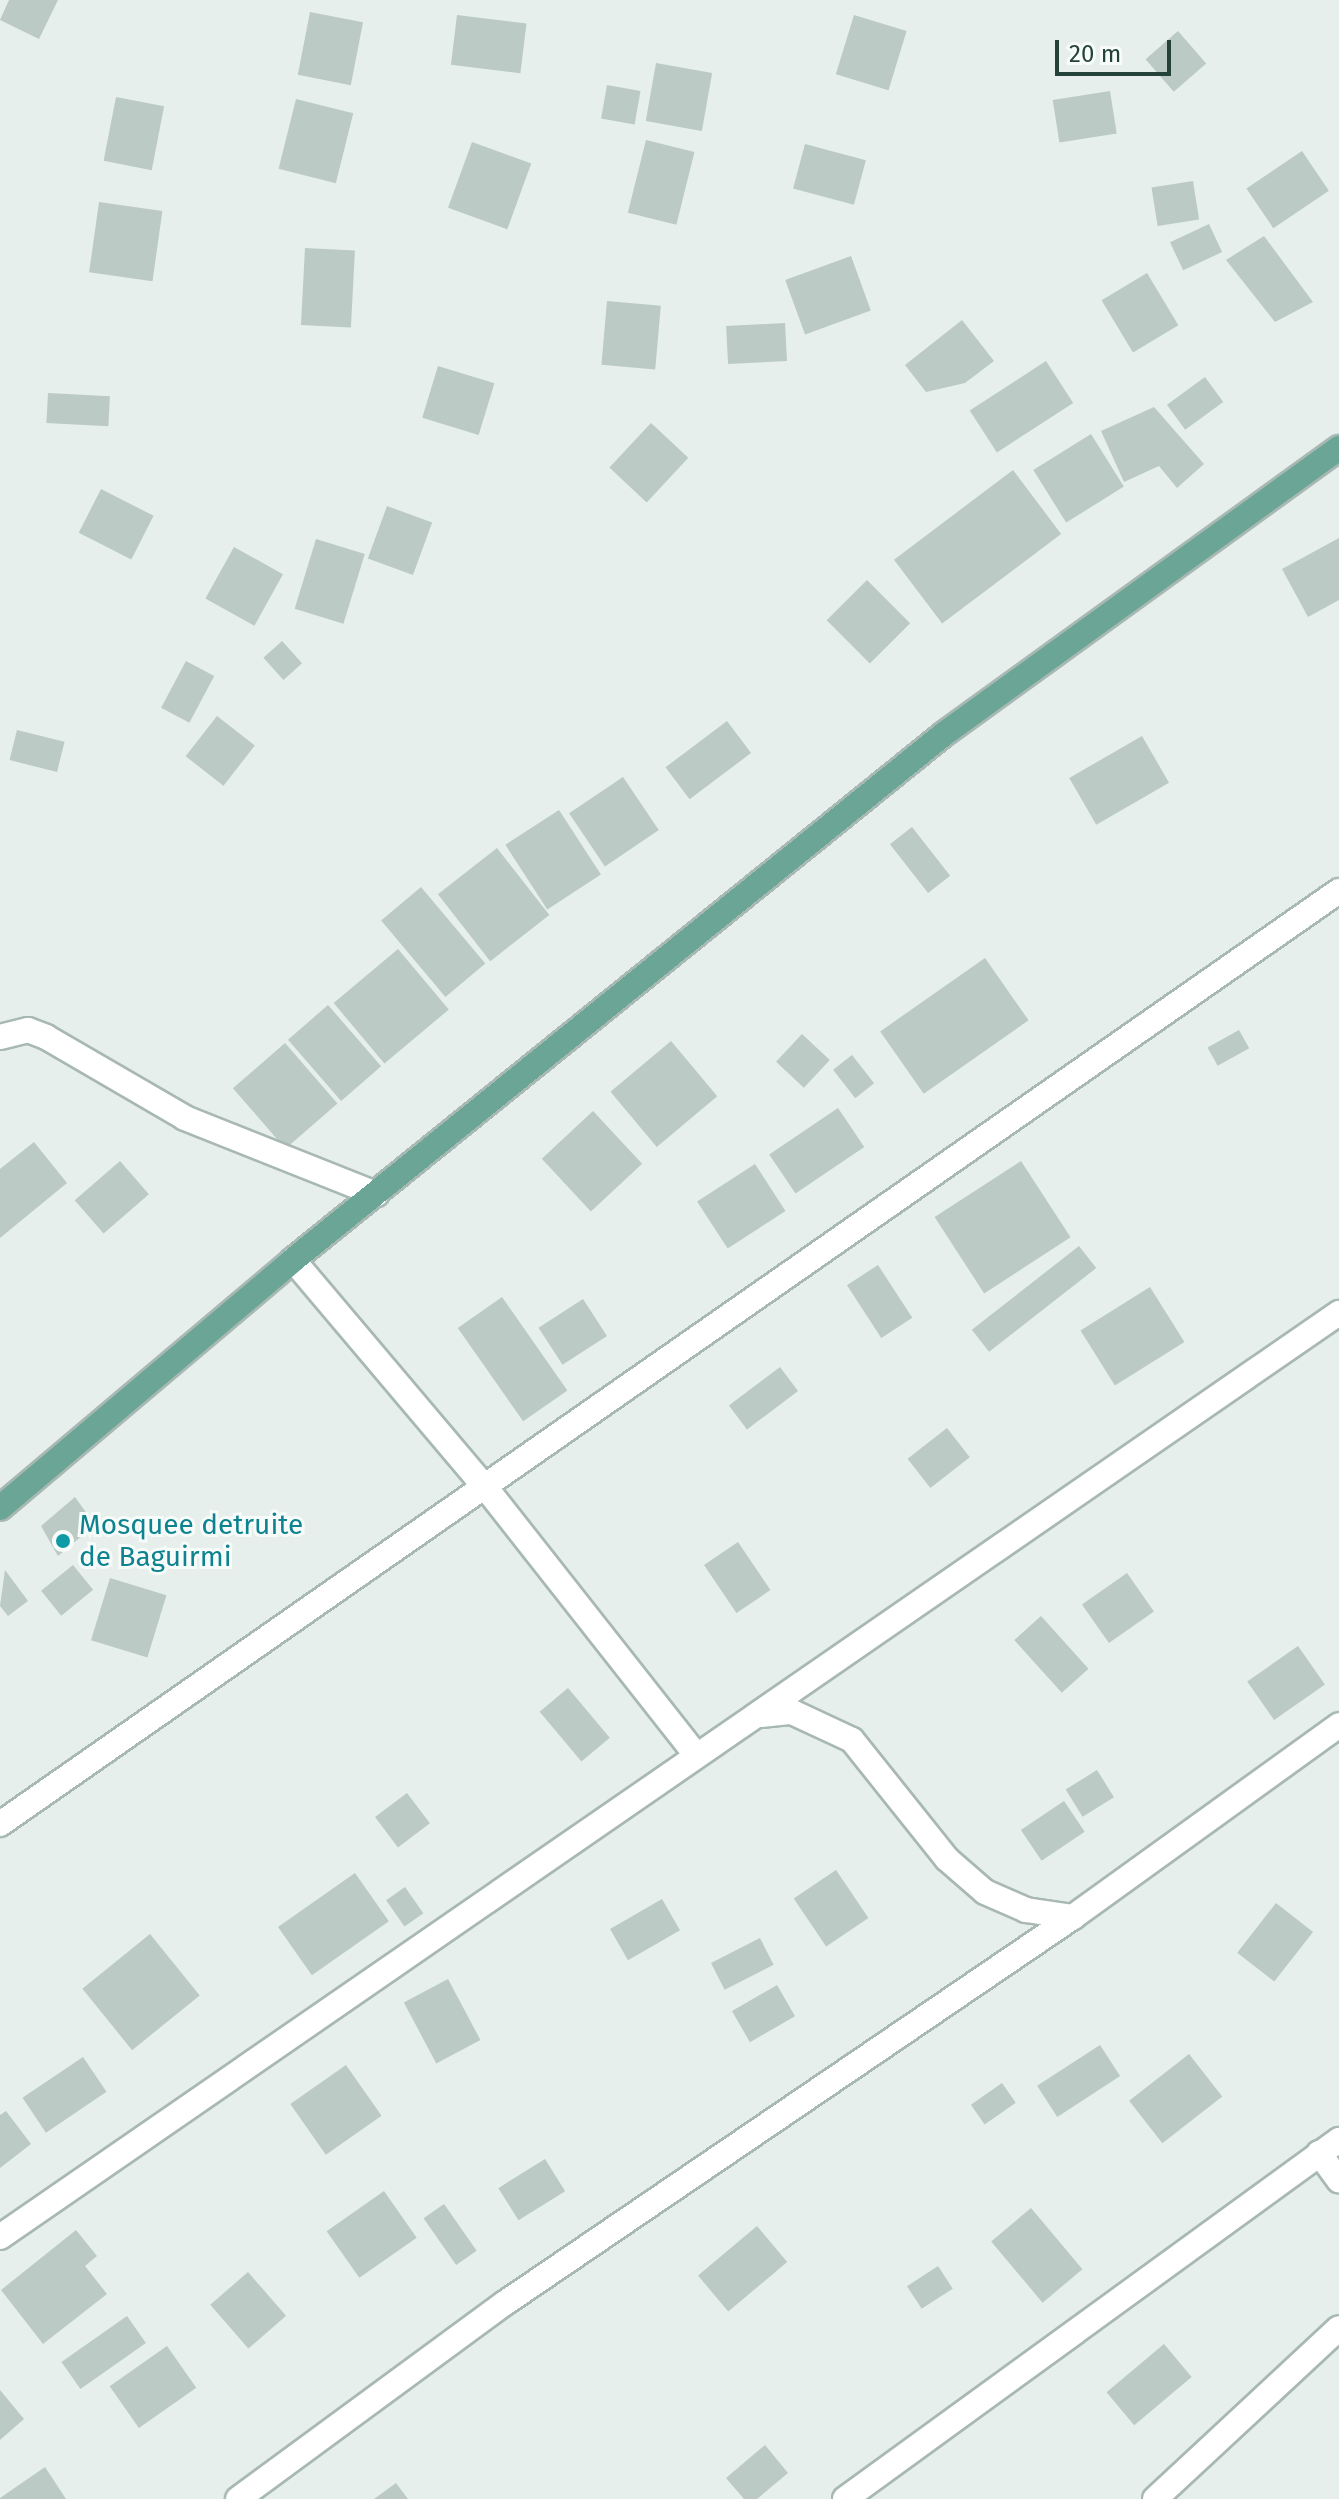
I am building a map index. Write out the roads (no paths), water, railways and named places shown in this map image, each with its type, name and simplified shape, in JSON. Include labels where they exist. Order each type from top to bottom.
[{"type":"main road","points":[[0,1508],[293,1260],[944,734],[1339,448]]},
{"type":"street","points":[[0,1824],[1339,891]]},
{"type":"street","points":[[0,1037],[28,1030],[46,1037],[185,1118],[376,1194]]},
{"type":"street","points":[[293,1260],[486,1488],[696,1755]]},
{"type":"street","points":[[0,2237],[696,1755],[761,1715],[1339,1313]]},
{"type":"street","points":[[761,1715],[792,1712],[831,1727],[886,1774],[947,1859],[985,1892],[1026,1910],[1073,1917]]},
{"type":"street","points":[[238,2499],[645,2205],[1073,1917],[1339,1725]]},
{"type":"street","points":[[845,2499],[1329,2147],[1339,2181]]},
{"type":"street","points":[[1155,2499],[1339,2328]]},
{"type":"place","name":"Mosquee detruite de Baguirmi","points":[[63,1541]]}]
